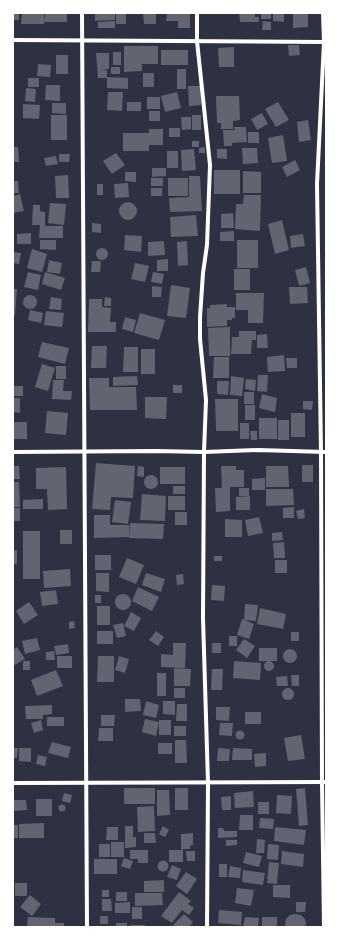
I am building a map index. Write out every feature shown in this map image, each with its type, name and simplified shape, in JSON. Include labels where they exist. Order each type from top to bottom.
[{"type":"street","points":[[82,13],[87,927]]},
{"type":"street","points":[[197,13],[197,41],[210,165],[207,245],[203,273],[200,317],[200,339],[206,400],[204,452],[203,618],[208,783],[207,927]]},
{"type":"street","points":[[323,13],[325,42],[317,184],[324,452],[324,927]]},
{"type":"street","points":[[13,40],[325,42]]},
{"type":"street","points":[[13,452],[204,452],[258,450],[324,452]]},
{"type":"street","points":[[13,783],[324,782]]},
{"type":"building","points":[[13,13],[19,13],[19,20],[13,20]]},
{"type":"building","points":[[22,13],[44,13],[44,24],[21,24]]},
{"type":"building","points":[[45,13],[67,13],[67,22],[44,22]]},
{"type":"building","points":[[95,13],[115,13],[115,20],[95,21]]},
{"type":"building","points":[[116,13],[126,13],[126,24],[116,24]]},
{"type":"building","points":[[143,13],[156,13],[156,24],[144,24]]},
{"type":"building","points":[[167,13],[190,13],[190,28],[178,28],[178,21],[166,21]]},
{"type":"building","points":[[239,13],[255,13],[255,17],[259,17],[259,22],[240,22]]},
{"type":"building","points":[[261,13],[271,13],[271,19],[261,19]]},
{"type":"building","points":[[273,13],[284,13],[284,22],[273,21]]},
{"type":"building","points":[[293,13],[308,13],[308,27],[293,28]]},
{"type":"building","points":[[115,21],[115,28],[98,28],[98,22]]},
{"type":"building","points":[[263,21],[271,22],[271,30],[262,30]]},
{"type":"building","points":[[288,45],[299,45],[300,55],[289,56]]},
{"type":"building","points":[[124,46],[158,46],[158,64],[142,64],[142,71],[124,72]]},
{"type":"building","points":[[234,47],[234,67],[219,67],[218,48]]},
{"type":"building","points":[[161,50],[188,50],[188,65],[161,65]]},
{"type":"building","points":[[113,52],[121,52],[121,65],[113,65]]},
{"type":"building","points":[[96,53],[109,53],[109,69],[101,69],[107,70],[107,78],[98,78]]},
{"type":"building","points":[[56,55],[68,55],[68,74],[56,74]]},
{"type":"building","points":[[38,64],[51,65],[50,77],[37,76]]},
{"type":"building","points":[[111,67],[120,67],[120,74],[111,74]]},
{"type":"building","points":[[177,69],[186,69],[186,89],[177,89]]},
{"type":"building","points":[[143,73],[154,73],[154,87],[143,87]]},
{"type":"building","points":[[107,77],[128,78],[128,89],[107,88]]},
{"type":"building","points":[[28,78],[39,78],[39,87],[28,87]]},
{"type":"building","points":[[46,85],[60,85],[60,101],[45,100]]},
{"type":"building","points":[[188,86],[200,86],[201,105],[189,106]]},
{"type":"building","points":[[26,88],[36,89],[35,102],[25,101]]},
{"type":"building","points":[[108,92],[123,92],[122,111],[107,110]]},
{"type":"building","points":[[177,92],[181,108],[165,112],[161,96]]},
{"type":"building","points":[[216,96],[239,96],[240,120],[233,121],[233,129],[221,129],[221,123],[217,123]]},
{"type":"building","points":[[147,97],[160,97],[160,109],[147,109]]},
{"type":"building","points":[[127,102],[141,102],[141,111],[127,111]]},
{"type":"building","points":[[278,102],[289,120],[276,127],[265,109]]},
{"type":"building","points":[[52,103],[66,103],[66,114],[52,113]]},
{"type":"building","points":[[23,104],[40,105],[39,119],[23,118]]},
{"type":"building","points":[[149,111],[160,111],[160,121],[149,121]]},
{"type":"building","points":[[262,113],[268,124],[257,130],[251,119]]},
{"type":"building","points":[[51,115],[67,115],[67,140],[51,140]]},
{"type":"building","points":[[192,115],[201,115],[201,130],[192,130]]},
{"type":"building","points":[[181,117],[191,117],[191,129],[182,130]]},
{"type":"building","points":[[308,120],[311,140],[299,142],[297,122]]},
{"type":"building","points":[[234,127],[246,127],[247,142],[232,143],[232,146],[224,146],[223,130],[235,130]]},
{"type":"building","points":[[169,128],[180,128],[180,137],[169,137]]},
{"type":"building","points":[[149,129],[163,129],[163,145],[149,145],[149,151],[123,151],[123,133],[149,133]]},
{"type":"building","points":[[248,132],[259,132],[259,143],[248,143]]},
{"type":"building","points":[[283,135],[287,161],[272,163],[268,138]]},
{"type":"building","points":[[192,141],[199,141],[199,147],[192,147]]},
{"type":"building","points":[[13,147],[18,147],[19,162],[13,162]]},
{"type":"building","points":[[205,147],[205,153],[199,153],[199,148]]},
{"type":"building","points":[[242,148],[257,148],[258,163],[243,164]]},
{"type":"building","points":[[194,149],[196,170],[182,171],[181,150]]},
{"type":"building","points":[[217,149],[227,149],[227,159],[217,158]]},
{"type":"building","points":[[167,151],[178,151],[178,168],[167,168]]},
{"type":"building","points":[[116,153],[125,165],[112,174],[103,161]]},
{"type":"building","points":[[59,154],[70,154],[69,162],[59,162]]},
{"type":"building","points":[[56,156],[58,164],[46,166],[44,158]]},
{"type":"building","points":[[295,160],[300,170],[287,177],[282,167]]},
{"type":"building","points":[[152,168],[166,168],[166,176],[152,177]]},
{"type":"building","points":[[214,170],[240,170],[240,194],[214,194]]},
{"type":"building","points":[[243,171],[261,172],[261,193],[243,193]]},
{"type":"building","points":[[125,172],[136,172],[136,182],[125,181]]},
{"type":"building","points":[[68,175],[69,198],[56,198],[55,176]]},
{"type":"building","points":[[189,176],[200,176],[202,211],[170,212],[169,198],[189,197]]},
{"type":"building","points":[[151,178],[163,178],[163,186],[151,186]]},
{"type":"building","points":[[168,178],[188,178],[188,196],[168,196]]},
{"type":"building","points":[[13,181],[18,181],[19,193],[13,193]]},
{"type":"building","points":[[128,183],[129,197],[115,198],[114,184]]},
{"type":"building","points":[[97,184],[103,184],[103,195],[97,195]]},
{"type":"building","points":[[151,188],[162,188],[162,196],[151,196]]},
{"type":"building","points":[[20,194],[24,211],[13,213],[13,196]]},
{"type":"building","points":[[244,195],[261,195],[260,231],[235,229],[236,204],[243,204]]},
{"type":"building","points":[[124,202],[132,202],[137,207],[135,218],[132,220],[124,220],[119,215],[119,207]]},
{"type":"building","points":[[50,203],[66,204],[64,225],[48,223]]},
{"type":"building","points":[[33,205],[40,205],[40,211],[45,212],[45,226],[63,226],[63,238],[39,238],[40,225],[32,225]]},
{"type":"building","points":[[233,213],[234,228],[221,228],[221,214]]},
{"type":"building","points":[[196,215],[198,236],[171,237],[170,217]]},
{"type":"building","points":[[282,220],[289,250],[275,254],[268,224]]},
{"type":"building","points":[[92,223],[101,224],[101,233],[92,232]]},
{"type":"building","points":[[234,231],[234,241],[220,241],[220,232]]},
{"type":"building","points":[[31,233],[31,244],[17,244],[17,234]]},
{"type":"building","points":[[303,234],[305,246],[291,248],[290,236]]},
{"type":"building","points":[[125,235],[142,236],[141,252],[124,250]]},
{"type":"building","points":[[40,240],[56,240],[56,250],[40,249]]},
{"type":"building","points":[[237,240],[258,240],[258,268],[237,268]]},
{"type":"building","points":[[164,241],[165,255],[148,256],[148,242]]},
{"type":"building","points":[[187,241],[188,265],[178,266],[177,242]]},
{"type":"building","points":[[100,248],[104,248],[108,254],[104,260],[100,260],[96,256],[96,252]]},
{"type":"building","points":[[32,249],[47,254],[42,272],[27,268]]},
{"type":"building","points":[[13,252],[21,253],[19,264],[13,263]]},
{"type":"building","points":[[168,259],[168,271],[157,271],[157,260]]},
{"type":"building","points":[[49,260],[62,263],[60,274],[47,272]]},
{"type":"building","points":[[92,261],[101,261],[100,272],[91,272]]},
{"type":"building","points":[[135,263],[149,266],[145,282],[131,279]]},
{"type":"building","points":[[306,267],[310,283],[299,286],[295,270]]},
{"type":"building","points":[[234,269],[250,269],[250,290],[234,290]]},
{"type":"building","points":[[28,272],[41,275],[38,290],[24,287]]},
{"type":"building","points":[[45,272],[65,278],[61,290],[42,284]]},
{"type":"building","points":[[153,272],[164,274],[162,284],[151,282]]},
{"type":"building","points":[[171,285],[190,288],[186,318],[167,316]]},
{"type":"building","points":[[152,286],[162,287],[161,297],[152,297]]},
{"type":"building","points":[[289,287],[307,287],[308,303],[290,304]]},
{"type":"building","points":[[13,289],[17,289],[15,315],[13,315]]},
{"type":"building","points":[[236,293],[264,293],[263,323],[248,323],[248,310],[236,310]]},
{"type":"building","points":[[30,295],[35,297],[37,302],[35,307],[30,309],[25,307],[23,302],[25,297]]},
{"type":"building","points":[[51,297],[62,299],[61,310],[49,309]]},
{"type":"building","points":[[105,297],[111,298],[111,306],[104,306]]},
{"type":"building","points":[[89,299],[102,299],[102,307],[111,308],[110,322],[116,322],[116,332],[88,332]]},
{"type":"building","points":[[227,304],[227,307],[235,307],[235,318],[232,318],[232,320],[227,320],[227,326],[207,327],[207,308],[210,308],[210,305]]},
{"type":"building","points":[[30,310],[43,313],[41,323],[28,320]]},
{"type":"building","points":[[46,311],[64,313],[62,327],[44,325]]},
{"type":"building","points":[[140,313],[165,320],[159,340],[134,333]]},
{"type":"building","points":[[125,317],[136,320],[133,332],[122,329]]},
{"type":"building","points":[[230,327],[230,356],[209,356],[208,328]]},
{"type":"building","points":[[239,331],[256,331],[256,340],[252,340],[251,354],[231,354],[232,337],[239,337]]},
{"type":"building","points":[[267,334],[268,348],[257,348],[257,335]]},
{"type":"building","points":[[42,342],[69,348],[65,364],[38,357]]},
{"type":"building","points":[[92,346],[107,346],[106,368],[91,368]]},
{"type":"building","points":[[124,347],[138,347],[138,372],[123,372]]},
{"type":"building","points":[[141,349],[155,349],[155,374],[141,374]]},
{"type":"building","points":[[284,355],[285,371],[268,372],[267,357]]},
{"type":"building","points":[[214,357],[229,357],[229,378],[213,378]]},
{"type":"building","points":[[286,358],[297,358],[297,368],[287,368]]},
{"type":"building","points":[[42,364],[55,368],[48,391],[35,387]]},
{"type":"building","points":[[56,366],[66,366],[66,379],[56,379]]},
{"type":"building","points":[[258,375],[268,375],[267,392],[257,391]]},
{"type":"building","points":[[137,376],[138,385],[113,386],[113,377]]},
{"type":"building","points":[[231,376],[244,378],[242,396],[230,395]]},
{"type":"building","points":[[89,378],[109,378],[109,387],[136,387],[137,410],[90,410]]},
{"type":"building","points":[[246,379],[256,380],[255,391],[245,389]]},
{"type":"building","points":[[53,380],[64,380],[63,391],[72,391],[71,400],[52,399]]},
{"type":"building","points":[[217,381],[229,381],[228,395],[217,394]]},
{"type":"building","points":[[173,385],[182,385],[182,393],[173,393]]},
{"type":"building","points":[[14,386],[23,386],[23,396],[14,396]]},
{"type":"building","points":[[244,392],[254,392],[254,404],[244,404]]},
{"type":"building","points":[[262,394],[277,398],[275,412],[259,408]]},
{"type":"building","points":[[145,397],[167,397],[166,419],[145,418]]},
{"type":"building","points":[[13,398],[20,398],[20,413],[13,412]]},
{"type":"building","points":[[215,399],[238,399],[238,431],[216,431]]},
{"type":"building","points":[[303,401],[313,401],[312,410],[303,409]]},
{"type":"building","points":[[245,405],[255,405],[255,420],[245,420]]},
{"type":"building","points":[[47,411],[68,413],[66,435],[45,433]]},
{"type":"building","points":[[291,413],[305,413],[305,437],[291,437]]},
{"type":"building","points":[[259,418],[277,418],[277,439],[259,439]]},
{"type":"building","points":[[278,420],[289,420],[289,440],[278,440]]},
{"type":"building","points":[[13,422],[27,422],[27,439],[13,439]]},
{"type":"building","points":[[240,423],[249,423],[249,439],[240,439]]},
{"type":"building","points":[[250,431],[257,431],[257,440],[251,440]]},
{"type":"building","points":[[96,463],[135,466],[133,498],[111,497],[110,510],[92,509]]},
{"type":"building","points":[[302,465],[313,465],[313,482],[302,482]]},
{"type":"building","points":[[13,466],[19,466],[20,479],[13,479]]},
{"type":"building","points":[[138,466],[144,467],[144,477],[137,476]]},
{"type":"building","points":[[221,466],[236,466],[236,470],[244,470],[244,487],[230,487],[230,511],[216,512],[215,488],[222,488]]},
{"type":"building","points":[[266,466],[288,466],[289,487],[266,487]]},
{"type":"building","points":[[66,467],[67,509],[48,510],[47,489],[36,489],[36,468]]},
{"type":"building","points":[[160,467],[185,467],[185,484],[160,484]]},
{"type":"building","points":[[151,475],[156,477],[158,482],[156,487],[151,489],[146,487],[144,482],[146,477]]},
{"type":"building","points":[[265,478],[265,490],[252,490],[252,479]]},
{"type":"building","points":[[13,482],[19,482],[20,507],[13,507]]},
{"type":"building","points":[[173,486],[185,486],[185,494],[173,494]]},
{"type":"building","points":[[239,488],[249,488],[249,496],[239,496]]},
{"type":"building","points":[[266,489],[293,489],[294,505],[266,506]]},
{"type":"building","points":[[142,494],[166,496],[165,521],[140,520]]},
{"type":"building","points":[[168,496],[185,496],[185,510],[168,510]]},
{"type":"building","points":[[250,496],[250,510],[236,510],[236,497]]},
{"type":"building","points":[[43,499],[43,509],[23,509],[23,500]]},
{"type":"building","points":[[115,500],[131,502],[128,524],[112,522]]},
{"type":"building","points":[[294,507],[294,518],[283,518],[283,508]]},
{"type":"building","points":[[13,508],[20,508],[20,521],[13,521]]},
{"type":"building","points":[[304,509],[305,518],[298,519],[296,511]]},
{"type":"building","points":[[175,512],[187,512],[187,525],[175,525]]},
{"type":"building","points":[[94,515],[110,515],[110,525],[129,525],[129,537],[94,538]]},
{"type":"building","points":[[259,517],[263,533],[248,536],[245,520]]},
{"type":"building","points":[[225,519],[242,520],[242,537],[225,537]]},
{"type":"building","points":[[130,523],[164,524],[163,539],[129,538]]},
{"type":"building","points":[[60,530],[72,530],[72,544],[60,544]]},
{"type":"building","points":[[23,531],[40,531],[40,579],[23,579]]},
{"type":"building","points":[[282,532],[283,540],[272,541],[272,533]]},
{"type":"building","points":[[284,542],[285,558],[274,558],[273,543]]},
{"type":"building","points":[[13,550],[17,550],[17,564],[13,564]]},
{"type":"building","points":[[95,555],[111,555],[111,570],[95,570]]},
{"type":"building","points":[[214,556],[222,556],[222,561],[214,561]]},
{"type":"building","points":[[127,558],[144,565],[136,584],[119,577]]},
{"type":"building","points":[[275,560],[287,560],[287,573],[275,573]]},
{"type":"building","points":[[70,569],[71,586],[44,588],[43,571]]},
{"type":"building","points":[[96,573],[109,573],[109,592],[96,591]]},
{"type":"building","points":[[146,573],[165,579],[161,592],[142,585]]},
{"type":"building","points":[[183,574],[184,584],[177,585],[176,575]]},
{"type":"building","points":[[212,585],[225,586],[224,601],[211,600]]},
{"type":"building","points":[[138,587],[159,597],[152,611],[132,601]]},
{"type":"building","points":[[56,590],[58,604],[42,606],[40,592]]},
{"type":"building","points":[[120,594],[126,594],[131,599],[129,608],[126,610],[120,610],[115,605],[115,599]]},
{"type":"building","points":[[95,595],[101,595],[101,603],[95,603]]},
{"type":"building","points":[[29,602],[38,615],[24,624],[16,611]]},
{"type":"building","points":[[245,604],[258,605],[256,621],[244,620]]},
{"type":"building","points":[[97,606],[110,606],[110,625],[97,625]]},
{"type":"building","points":[[260,608],[286,614],[283,629],[257,624]]},
{"type":"building","points":[[131,612],[141,618],[134,631],[124,626]]},
{"type":"building","points":[[242,619],[254,624],[249,639],[237,635]]},
{"type":"building","points":[[74,621],[75,628],[69,629],[69,622]]},
{"type":"building","points":[[123,623],[126,636],[117,638],[113,625]]},
{"type":"building","points":[[97,631],[113,631],[113,644],[97,644]]},
{"type":"building","points":[[156,631],[164,637],[158,646],[149,640]]},
{"type":"building","points":[[291,632],[299,632],[299,641],[291,641]]},
{"type":"building","points":[[229,636],[237,636],[237,646],[229,646]]},
{"type":"building","points":[[37,638],[40,650],[25,654],[22,641]]},
{"type":"building","points":[[244,639],[255,646],[247,658],[236,650]]},
{"type":"building","points":[[173,643],[186,643],[185,668],[161,667],[161,654],[173,655]]},
{"type":"building","points":[[212,643],[221,643],[221,653],[212,653]]},
{"type":"building","points":[[68,644],[69,653],[56,655],[54,646]]},
{"type":"building","points":[[17,647],[25,659],[13,666],[13,650]]},
{"type":"building","points":[[259,648],[277,648],[277,661],[259,661]]},
{"type":"building","points":[[290,649],[295,651],[297,656],[295,661],[290,663],[285,661],[283,656],[285,651]]},
{"type":"building","points":[[54,651],[55,660],[46,660],[46,652]]},
{"type":"building","points":[[57,656],[72,656],[72,668],[57,668]]},
{"type":"building","points":[[98,656],[114,656],[114,682],[97,682]]},
{"type":"building","points":[[119,656],[129,659],[125,673],[115,670]]},
{"type":"building","points":[[23,661],[30,661],[30,670],[23,670]]},
{"type":"building","points":[[234,661],[261,663],[260,680],[233,678]]},
{"type":"building","points":[[267,661],[271,661],[273,662],[273,670],[267,671],[264,668],[264,664]]},
{"type":"building","points":[[174,668],[191,669],[190,686],[174,686]]},
{"type":"building","points":[[212,669],[223,669],[222,690],[211,690]]},
{"type":"building","points":[[56,670],[63,686],[37,696],[31,680]]},
{"type":"building","points":[[157,673],[166,673],[166,696],[157,696]]},
{"type":"building","points":[[291,675],[299,675],[299,686],[292,686]]},
{"type":"building","points":[[287,676],[288,686],[277,686],[276,677]]},
{"type":"building","points":[[174,688],[185,688],[185,698],[174,698]]},
{"type":"building","points":[[286,688],[290,688],[294,694],[290,700],[286,700],[282,696],[282,692]]},
{"type":"building","points":[[125,699],[140,699],[141,711],[125,712]]},
{"type":"building","points":[[146,701],[159,705],[156,718],[143,715]]},
{"type":"building","points":[[163,701],[175,701],[175,715],[163,714]]},
{"type":"building","points":[[177,704],[187,704],[187,721],[176,721]]},
{"type":"building","points":[[52,705],[52,714],[43,715],[43,719],[26,719],[25,706]]},
{"type":"building","points":[[216,707],[230,707],[229,721],[216,720]]},
{"type":"building","points":[[245,712],[261,712],[261,724],[245,724]]},
{"type":"building","points":[[101,715],[115,715],[114,726],[101,726]]},
{"type":"building","points":[[47,717],[64,717],[64,726],[47,726]]},
{"type":"building","points":[[145,719],[159,722],[156,736],[142,732]]},
{"type":"building","points":[[41,720],[43,730],[34,733],[31,723]]},
{"type":"building","points":[[159,720],[171,720],[171,735],[159,735]]},
{"type":"building","points":[[220,723],[233,723],[232,736],[219,735]]},
{"type":"building","points":[[174,726],[186,726],[186,736],[174,736]]},
{"type":"building","points":[[99,728],[113,728],[113,741],[98,741]]},
{"type":"building","points":[[240,730],[245,735],[240,740],[235,735]]},
{"type":"building","points":[[301,735],[305,759],[288,761],[284,738]]},
{"type":"building","points":[[175,740],[186,740],[187,763],[175,763]]},
{"type":"building","points":[[52,742],[71,747],[68,758],[48,753]]},
{"type":"building","points":[[158,743],[172,743],[172,754],[158,754]]},
{"type":"building","points":[[13,748],[18,748],[17,758],[13,758]]},
{"type":"building","points":[[19,748],[31,748],[31,762],[19,761]]},
{"type":"building","points":[[218,748],[230,749],[229,761],[217,761]]},
{"type":"building","points":[[233,748],[252,749],[252,760],[232,760]]},
{"type":"building","points":[[266,753],[266,766],[255,767],[254,754]]},
{"type":"building","points":[[38,755],[47,757],[45,766],[36,764]]},
{"type":"building","points":[[124,788],[155,788],[155,804],[124,804]]},
{"type":"building","points":[[175,788],[188,788],[188,810],[175,810]]},
{"type":"building","points":[[305,788],[308,825],[299,826],[296,789]]},
{"type":"building","points":[[157,790],[169,790],[170,815],[157,816]]},
{"type":"building","points":[[253,791],[254,807],[235,808],[234,793]]},
{"type":"building","points":[[64,793],[72,795],[70,803],[62,801]]},
{"type":"building","points":[[277,795],[292,796],[291,814],[276,813]]},
{"type":"building","points":[[231,796],[231,810],[222,810],[221,797]]},
{"type":"building","points":[[36,799],[52,799],[52,816],[36,816]]},
{"type":"building","points":[[14,800],[26,800],[27,810],[14,811]]},
{"type":"building","points":[[258,802],[269,802],[269,814],[258,814]]},
{"type":"building","points":[[62,804],[65,805],[65,811],[62,812],[59,811],[58,808],[59,805]]},
{"type":"building","points":[[154,806],[155,831],[138,832],[137,807]]},
{"type":"building","points":[[240,815],[253,815],[253,830],[239,830]]},
{"type":"building","points":[[260,818],[274,819],[273,829],[259,828]]},
{"type":"building","points":[[44,823],[44,838],[19,838],[19,824]]},
{"type":"building","points":[[13,825],[18,825],[18,838],[13,838]]},
{"type":"building","points":[[125,826],[133,826],[133,837],[136,837],[136,847],[125,848]]},
{"type":"building","points":[[163,826],[169,830],[165,837],[159,834]]},
{"type":"building","points":[[107,827],[118,827],[118,840],[106,840]]},
{"type":"building","points":[[275,827],[306,830],[304,845],[274,841]]},
{"type":"building","points":[[218,828],[223,828],[224,831],[237,831],[237,837],[218,838]]},
{"type":"building","points":[[144,833],[155,833],[156,843],[144,843]]},
{"type":"building","points":[[193,833],[193,845],[190,846],[190,849],[183,849],[183,862],[169,862],[169,850],[181,850],[181,834]]},
{"type":"building","points":[[257,839],[265,840],[264,853],[256,853]]},
{"type":"building","points":[[226,840],[237,840],[237,845],[226,846]]},
{"type":"building","points":[[111,842],[124,842],[124,857],[111,857]]},
{"type":"building","points":[[99,844],[110,844],[110,857],[99,857]]},
{"type":"building","points":[[268,844],[279,845],[278,860],[267,859]]},
{"type":"building","points":[[130,850],[148,850],[148,863],[138,863],[138,859],[130,859]]},
{"type":"building","points":[[186,851],[195,851],[195,861],[187,861]]},
{"type":"building","points":[[282,851],[304,854],[303,867],[281,864]]},
{"type":"building","points":[[246,852],[262,856],[259,867],[243,863]]},
{"type":"building","points":[[124,858],[133,861],[130,869],[121,866]]},
{"type":"building","points":[[94,859],[117,859],[117,874],[94,874]]},
{"type":"building","points":[[163,860],[167,862],[169,866],[167,870],[163,872],[159,870],[157,866],[159,862]]},
{"type":"building","points":[[269,862],[279,863],[277,884],[267,883]]},
{"type":"building","points":[[219,864],[227,864],[227,877],[219,877]]},
{"type":"building","points":[[172,865],[181,869],[177,880],[167,877]]},
{"type":"building","points":[[230,866],[241,868],[240,878],[228,877]]},
{"type":"building","points":[[243,870],[265,873],[263,885],[242,882]]},
{"type":"building","points":[[186,872],[197,879],[187,894],[176,886]]},
{"type":"building","points":[[164,880],[164,892],[144,892],[144,881]]},
{"type":"building","points":[[15,883],[27,883],[27,896],[15,896]]},
{"type":"building","points":[[273,885],[290,885],[290,898],[273,897]]},
{"type":"building","points":[[237,888],[254,890],[251,906],[235,903]]},
{"type":"building","points":[[102,890],[109,890],[109,897],[102,897]]},
{"type":"building","points":[[116,892],[127,892],[127,901],[116,901]]},
{"type":"building","points":[[179,892],[191,901],[188,904],[194,908],[189,915],[182,910],[172,923],[161,916]]},
{"type":"building","points":[[135,893],[162,893],[163,905],[135,906]]},
{"type":"building","points":[[30,895],[41,904],[32,916],[20,907]]},
{"type":"building","points":[[102,899],[111,899],[112,911],[102,911]]},
{"type":"building","points":[[130,902],[130,913],[115,913],[115,903]]},
{"type":"building","points":[[296,902],[306,902],[305,912],[296,912]]},
{"type":"building","points":[[132,907],[142,907],[142,919],[132,919]]},
{"type":"building","points":[[219,910],[242,912],[241,925],[218,923]]},
{"type":"building","points":[[184,914],[193,922],[189,927],[175,927],[173,925]]},
{"type":"building","points":[[290,915],[301,915],[305,919],[305,927],[286,927],[286,919]]},
{"type":"building","points":[[100,916],[108,916],[108,924],[100,924]]},
{"type":"building","points":[[28,917],[55,918],[55,923],[64,923],[64,927],[27,927]]},
{"type":"building","points":[[245,917],[259,918],[258,927],[243,927]]},
{"type":"building","points":[[262,917],[277,917],[277,927],[262,927]]},
{"type":"building","points":[[116,923],[127,923],[127,927],[116,927]]},
{"type":"building","points":[[130,925],[145,925],[145,927],[131,927]]}]
